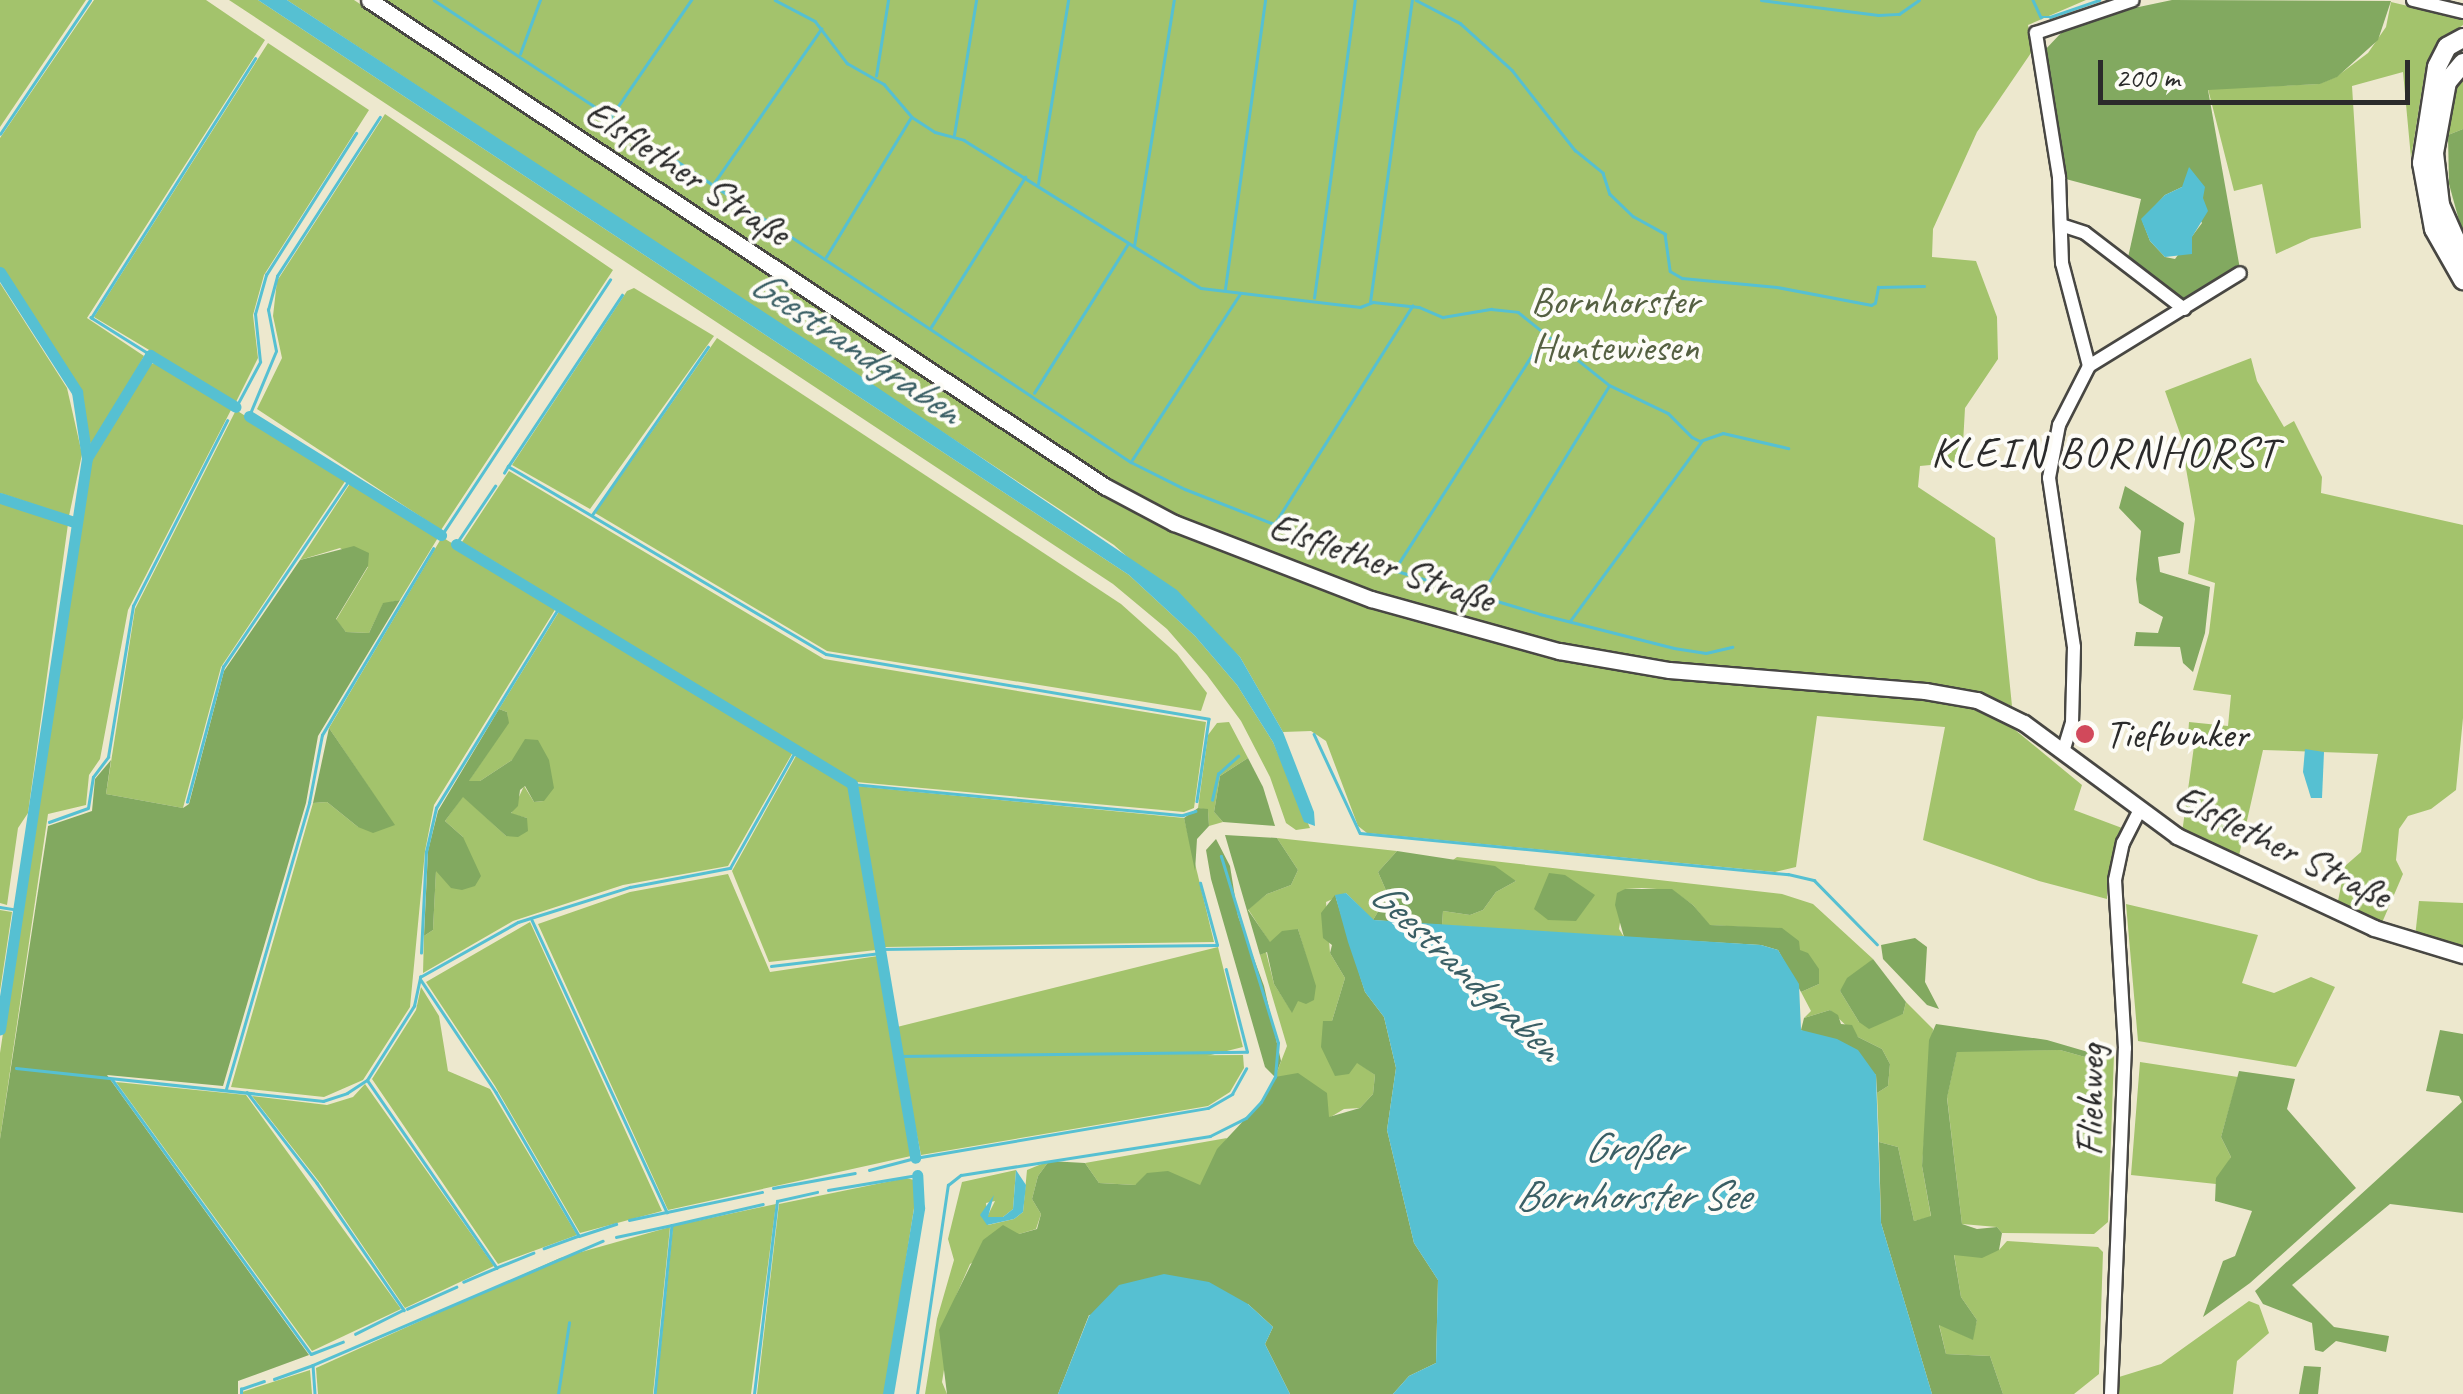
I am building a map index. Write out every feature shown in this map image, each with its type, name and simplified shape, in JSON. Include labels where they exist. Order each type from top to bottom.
[{"type":"highway","points":[[2463,38],[2440,59],[2422,151],[2427,204],[2434,229],[2463,280]]},
{"type":"highway","points":[[2463,63],[2447,82],[2434,153],[2440,204],[2463,257]]},
{"type":"main road","name":"Elsflether Straße","points":[[368,0],[1106,487],[1174,523],[1371,599],[1559,652],[1670,670],[1966,697],[2006,712],[2139,812],[2217,856],[2352,919],[2463,954]]},
{"type":"street","points":[[2089,366],[2066,281],[2059,177],[2036,33],[2134,0]]},
{"type":"street","points":[[2413,0],[2463,12]]},
{"type":"street","points":[[2061,225],[2085,233],[2184,309]]},
{"type":"street","points":[[2062,752],[2072,723],[2074,647],[2049,478],[2058,425],[2089,366],[2240,272]]},
{"type":"street","name":"Fliehweg","points":[[2110,1394],[2124,1048],[2115,880],[2124,843],[2139,812]]},
{"type":"green space","points":[[0,0],[86,0],[0,127]]},
{"type":"green space","points":[[94,0],[206,0],[265,40],[87,318],[144,356],[92,450],[77,387],[0,267],[0,138]]},
{"type":"green space","points":[[229,0],[258,0],[1129,575],[1195,636],[1237,685],[1273,742],[1310,828],[1296,830],[1286,823],[1270,777],[1241,721],[1207,675],[1167,629],[1113,584]]},
{"type":"green space","points":[[287,0],[354,0],[1102,493],[1156,524],[1386,613],[1548,657],[1645,675],[1929,699],[1973,707],[2003,720],[2082,785],[2074,810],[2122,828],[2107,878],[2107,899],[2039,881],[1923,840],[1945,727],[1817,716],[1796,867],[1775,872],[1367,833],[1358,826],[1326,741],[1311,731],[1283,732],[1240,657],[1114,545]]},
{"type":"green space","name":"Bornhorster Huntewiesen","points":[[380,0],[2086,0],[2028,25],[2033,50],[1977,132],[1933,229],[1932,257],[1976,261],[1997,317],[1998,359],[1965,408],[1962,462],[1920,466],[1918,487],[1995,538],[2012,706],[1976,693],[1673,665],[1577,650],[1401,603],[1169,515],[1140,501]]},
{"type":"green space","points":[[2172,0],[2391,1],[2378,40],[2337,77],[2320,84],[2208,90],[2240,269],[2185,304],[2127,262],[2141,199],[2062,178],[2044,51],[2062,32],[2115,12]],"holes":[[[2182,187],[2202,223],[2175,259],[2165,257],[2150,241],[2142,220],[2165,195]]]},
{"type":"green space","points":[[2391,2],[2463,19],[2463,25],[2438,43],[2425,71],[2411,158],[2403,72],[2352,86],[2361,228],[2311,238],[2276,254],[2262,184],[2234,191],[2208,89],[2319,84],[2336,77],[2368,53],[2386,27]]},
{"type":"green space","points":[[268,43],[369,110],[264,275],[253,315],[258,358],[236,402],[94,317]]},
{"type":"green space","points":[[2463,75],[2463,129],[2448,135],[2453,96]]},
{"type":"green space","points":[[385,114],[613,270],[441,530],[257,409],[282,358],[273,316],[277,281]]},
{"type":"green space","points":[[2463,129],[2463,235],[2449,184],[2448,135]]},
{"type":"green space","points":[[0,283],[67,388],[82,454],[69,516],[0,493]]},
{"type":"green space","points":[[634,288],[714,336],[590,509],[512,465],[627,291]]},
{"type":"green space","points":[[717,338],[1121,604],[1177,654],[1207,693],[1201,711],[827,651],[595,513]]},
{"type":"green space","points":[[2251,358],[2257,381],[2284,427],[2294,421],[2322,477],[2321,493],[2463,525],[2463,718],[2456,790],[2431,809],[2408,816],[2399,829],[2396,860],[2403,874],[2381,925],[2337,906],[2345,866],[2361,852],[2378,754],[2263,750],[2238,860],[2182,833],[2195,739],[2188,737],[2189,722],[2228,726],[2231,695],[2193,690],[2209,633],[2215,583],[2188,574],[2195,519],[2185,463],[2188,456],[2165,391]]},
{"type":"green space","points":[[157,363],[232,408],[128,610],[100,759],[89,775],[86,805],[48,814],[0,1139],[0,1053],[89,463],[148,364]]},
{"type":"green space","points":[[236,410],[346,480],[221,667],[183,808],[106,794],[135,609]]},
{"type":"green space","points":[[509,471],[824,659],[1206,722],[1194,808],[1184,812],[856,782],[462,542]]},
{"type":"green space","points":[[351,482],[439,536],[400,600],[383,604],[369,633],[346,632],[336,620],[368,567],[340,548],[300,560]]},
{"type":"green space","points":[[2125,486],[2184,523],[2180,553],[2158,557],[2160,572],[2210,587],[2205,633],[2193,672],[2183,663],[2180,647],[2134,646],[2136,632],[2158,633],[2163,617],[2139,603],[2136,579],[2141,531],[2119,508]]},
{"type":"green space","points":[[0,502],[68,524],[28,813],[18,828],[7,905],[0,903]]},
{"type":"green space","points":[[442,537],[556,608],[434,805],[425,851],[410,1007],[363,1080],[324,1097],[231,1087],[313,803],[327,802],[358,827],[394,825],[329,728]]},
{"type":"green space","points":[[354,546],[369,553],[368,566],[336,619],[346,632],[369,633],[383,603],[400,600],[318,736],[306,803],[223,1086],[107,1075],[309,1355],[238,1381],[238,1394],[0,1394],[0,1139],[48,826],[92,811],[95,779],[111,760],[106,794],[183,808],[189,804],[224,671],[300,560]]},
{"type":"green space","points":[[560,610],[793,752],[728,866],[623,885],[513,921],[423,973],[424,936],[433,930],[436,870],[463,837],[445,821],[463,796],[506,836],[527,818],[511,814],[524,786],[534,802],[544,801],[512,760],[480,781],[468,782],[508,723],[507,712],[499,709]]},
{"type":"green space","points":[[499,709],[507,712],[509,723],[469,781],[480,781],[512,760],[525,739],[538,740],[549,760],[554,788],[544,801],[534,802],[525,786],[520,790],[518,806],[511,813],[527,818],[528,831],[518,837],[506,836],[463,797],[445,821],[463,837],[481,876],[475,886],[462,890],[451,888],[436,871],[433,930],[424,936],[428,851],[438,811]]},
{"type":"green space","points":[[1229,722],[1248,758],[1220,776],[1214,812],[1223,822],[1209,826],[1208,810],[1198,808],[1208,735],[1217,723]]},
{"type":"green space","points":[[329,728],[395,825],[373,833],[358,827],[327,802],[313,803]]},
{"type":"green space","points":[[797,754],[849,786],[876,950],[769,962],[732,871]]},
{"type":"green space","points":[[1248,758],[1263,787],[1275,826],[1223,822],[1214,812],[1220,776]]},
{"type":"green space","points":[[856,786],[1184,818],[1214,942],[885,947]]},
{"type":"green space","points":[[1198,808],[1208,809],[1209,826],[1197,839],[1195,871],[1184,818]]},
{"type":"green space","points":[[1225,835],[1277,838],[1298,870],[1291,885],[1267,894],[1248,910],[1270,942],[1282,931],[1298,929],[1316,986],[1314,1000],[1306,1004],[1298,1001],[1292,1013],[1274,984],[1267,952],[1260,955]]},
{"type":"green space","points":[[1277,838],[1397,851],[1378,872],[1388,895],[1373,920],[1346,893],[1326,902],[1330,953],[1345,978],[1332,1021],[1357,1062],[1375,1075],[1373,1094],[1360,1108],[1344,1109],[1329,1118],[1275,1077],[1287,1046],[1260,955],[1266,952],[1274,984],[1292,1012],[1308,963],[1298,929],[1270,943],[1248,909],[1267,894],[1291,885],[1298,870]]},
{"type":"green space","points":[[1216,839],[1230,866],[1238,916],[1264,986],[1281,1061],[1275,1077],[1265,1067],[1211,879],[1206,850]]},
{"type":"green space","points":[[1397,851],[1495,866],[1516,881],[1496,892],[1483,910],[1470,915],[1443,911],[1442,925],[1373,920],[1388,895],[1378,872]]},
{"type":"green space","points":[[1457,857],[1782,894],[1813,904],[1873,959],[1840,991],[1859,1022],[1903,1014],[1906,1002],[1933,1029],[1922,1166],[1931,1217],[1914,1221],[1898,1147],[1879,1142],[1877,1093],[1888,1086],[1890,1064],[1882,1049],[1858,1037],[1830,1010],[1804,1018],[1811,1011],[1801,992],[1819,984],[1782,929],[1709,925],[1693,905],[1672,890],[1642,888],[1625,889],[1619,929],[1624,937],[1442,925],[1443,911],[1470,915],[1483,910],[1496,892],[1516,881],[1453,860]]},
{"type":"green space","points":[[1549,873],[1565,875],[1595,895],[1576,921],[1548,920],[1534,909]]},
{"type":"green space","points":[[728,874],[770,972],[878,956],[911,1156],[668,1210],[538,924],[630,892]]},
{"type":"green space","points":[[1625,889],[1672,889],[1710,925],[1782,928],[1799,941],[1800,950],[1808,953],[1819,969],[1819,984],[1801,992],[1778,950],[1761,945],[1624,937],[1615,905],[1617,893]]},
{"type":"green space","points":[[1335,895],[1365,992],[1384,1017],[1396,1068],[1387,1130],[1414,1243],[1438,1280],[1436,1363],[1409,1376],[1393,1394],[1290,1394],[1265,1344],[1273,1327],[1248,1304],[1089,1315],[1058,1394],[947,1394],[939,1330],[983,1240],[1003,1225],[1019,1234],[1037,1229],[1041,1214],[1032,1199],[1038,1176],[1049,1161],[1085,1163],[1099,1183],[1135,1185],[1147,1173],[1168,1171],[1200,1185],[1217,1149],[1261,1102],[1275,1077],[1298,1073],[1327,1093],[1329,1117],[1360,1108],[1373,1094],[1375,1075],[1357,1063],[1349,1074],[1335,1076],[1321,1047],[1323,1021],[1332,1021],[1345,978],[1330,953],[1332,945],[1323,938],[1321,913]]},
{"type":"green space","points":[[2419,901],[2463,903],[2463,948],[2415,937]]},
{"type":"green space","points":[[2126,904],[2258,935],[2242,983],[2274,993],[2311,977],[2335,987],[2296,1067],[2138,1041]]},
{"type":"green space","points":[[0,910],[12,912],[0,991]]},
{"type":"green space","points":[[530,922],[662,1211],[580,1233],[495,1086],[426,982]]},
{"type":"green space","points":[[1915,938],[1927,947],[1925,982],[1939,1009],[1927,1005],[1883,959],[1881,945]]},
{"type":"green space","points":[[1218,947],[1243,1047],[918,1128],[893,1028]]},
{"type":"green space","points":[[1873,959],[1906,1002],[1903,1014],[1869,1029],[1859,1022],[1840,991],[1847,978]]},
{"type":"green space","points":[[421,987],[439,1016],[448,1071],[490,1089],[577,1235],[498,1264],[372,1079],[416,1010]]},
{"type":"green space","points":[[1830,1010],[1838,1015],[1841,1024],[1852,1025],[1858,1037],[1882,1049],[1890,1064],[1888,1086],[1877,1093],[1876,1075],[1801,1030],[1804,1018]]},
{"type":"green space","points":[[1936,1024],[2047,1040],[2088,1052],[2085,1057],[2060,1050],[1957,1052],[1947,1098],[1962,1224],[1977,1229],[1997,1227],[2002,1233],[1999,1250],[1982,1258],[1954,1255],[1961,1297],[1977,1320],[1973,1340],[1939,1325],[1946,1354],[1990,1356],[2003,1394],[1932,1394],[1881,1223],[1879,1142],[1898,1147],[1914,1221],[1931,1216],[1922,1166],[1929,1040]]},
{"type":"green space","points":[[2440,1030],[2463,1034],[2463,1213],[2390,1204],[2292,1285],[2334,1327],[2389,1336],[2386,1352],[2336,1341],[2323,1352],[2315,1350],[2312,1323],[2263,1304],[2255,1291],[2462,1102],[2459,1096],[2426,1091]]},
{"type":"green space","points":[[2060,1050],[2085,1057],[2088,1052],[2114,1055],[2108,1222],[2094,1234],[2002,1233],[1997,1227],[1962,1224],[1947,1097],[1957,1051]]},
{"type":"green space","points":[[1243,1055],[1244,1068],[1230,1092],[1208,1106],[921,1155],[901,1057]]},
{"type":"green space","points":[[2140,1062],[2238,1077],[2221,1137],[2231,1157],[2216,1184],[2131,1175]]},
{"type":"green space","points":[[2239,1071],[2295,1079],[2287,1109],[2356,1188],[2250,1283],[2203,1317],[2223,1261],[2235,1256],[2252,1211],[2215,1201],[2216,1178],[2231,1157],[2221,1137]]},
{"type":"green space","points":[[116,1082],[246,1095],[401,1309],[312,1351]]},
{"type":"green space","points":[[365,1084],[494,1266],[405,1308],[320,1183],[252,1096],[327,1105],[353,1097]]},
{"type":"green space","points":[[1227,1138],[1200,1186],[1168,1172],[1135,1185],[1099,1183],[1085,1163]]},
{"type":"green space","points":[[1049,1161],[1038,1176],[1032,1199],[1041,1214],[1036,1229],[1019,1234],[970,1264],[956,1296],[942,1382],[947,1394],[925,1394],[937,1319],[954,1260],[948,1239],[962,1182],[1016,1170],[1013,1209],[1003,1217],[987,1217],[988,1225],[1014,1219],[1023,1212],[1027,1170]],"holes":[[[995,1201],[987,1217],[986,1203]]]},
{"type":"green space","points":[[906,1178],[914,1180],[914,1208],[885,1394],[757,1394],[779,1204]]},
{"type":"green space","points":[[776,1204],[751,1394],[656,1394],[673,1226]]},
{"type":"green space","points":[[670,1227],[653,1394],[318,1394],[316,1368],[560,1258]]},
{"type":"green space","points":[[2007,1241],[2098,1247],[2103,1252],[2099,1374],[2074,1394],[2003,1394],[1990,1356],[1946,1354],[1939,1324],[1972,1339],[1977,1320],[1961,1297],[1954,1254],[1999,1250]]},
{"type":"green space","points":[[2249,1301],[2259,1305],[2269,1333],[2237,1361],[2233,1394],[2117,1394],[2119,1377],[2161,1364]]},
{"type":"green space","points":[[2304,1366],[2321,1367],[2318,1394],[2299,1394]]},
{"type":"green space","points":[[310,1370],[312,1394],[242,1392]]},
{"type":"water","points":[[258,0],[287,0],[822,350],[1177,590],[1240,657],[1283,732],[1314,812],[1315,826],[1304,822],[1273,742],[1237,685],[1195,636],[1129,575]]},
{"type":"water","points":[[2189,167],[2205,187],[2203,198],[2208,211],[2192,237],[2192,254],[2165,257],[2150,241],[2141,219],[2165,195],[2182,187]]},
{"type":"water","points":[[2305,749],[2324,752],[2322,798],[2311,798],[2303,772]]},
{"type":"water","name":"Großer Bornhorster See","points":[[1346,893],[1374,920],[1761,945],[1778,950],[1799,984],[1801,1030],[1837,1039],[1858,1050],[1876,1075],[1881,1223],[1932,1394],[1393,1394],[1409,1376],[1436,1363],[1438,1280],[1414,1243],[1387,1130],[1396,1068],[1384,1017],[1365,992],[1348,942],[1335,895]]},
{"type":"water","points":[[1016,1170],[1026,1185],[1023,1212],[1014,1219],[987,1225],[980,1215],[994,1195],[988,1217],[1003,1217],[1013,1209]]},
{"type":"water","points":[[1164,1274],[1209,1282],[1248,1304],[1273,1327],[1265,1344],[1290,1394],[1058,1394],[1089,1316],[1119,1285]]},
{"type":"waterway","points":[[0,134],[90,0]]},
{"type":"waterway","points":[[434,0],[1131,462],[1185,489],[1387,568],[1540,614],[1674,648],[1706,653],[1732,647]]},
{"type":"waterway","points":[[520,54],[540,0]]},
{"type":"waterway","points":[[612,115],[691,0]]},
{"type":"waterway","points":[[775,0],[815,21],[847,63],[884,84],[912,117],[935,132],[964,140],[1201,288],[1360,307],[1373,302],[1419,307],[1443,317],[1491,309],[1518,312],[1609,385],[1668,413],[1692,437],[1700,441],[1723,433],[1788,448]]},
{"type":"waterway","points":[[876,76],[888,0]]},
{"type":"waterway","points":[[954,135],[976,0]]},
{"type":"waterway","points":[[1038,184],[1068,0]]},
{"type":"waterway","points":[[1134,246],[1174,0]]},
{"type":"waterway","points":[[1225,289],[1265,0]]},
{"type":"waterway","points":[[1314,298],[1355,0]]},
{"type":"waterway","points":[[1370,302],[1412,0]]},
{"type":"waterway","points":[[1416,0],[1460,23],[1512,70],[1575,150],[1603,173],[1610,194],[1633,216],[1665,234],[1670,271],[1682,278],[1777,287],[1871,305],[1875,303],[1878,287],[1924,286]]},
{"type":"waterway","points":[[1761,0],[1878,15],[1899,14],[1919,0]]},
{"type":"waterway","points":[[2033,0],[2041,17],[2099,0]]},
{"type":"waterway","points":[[714,183],[821,29]]},
{"type":"waterway","points":[[150,355],[91,318],[255,59]]},
{"type":"waterway","points":[[249,416],[276,351],[268,310],[277,276],[380,117]]},
{"type":"waterway","points":[[826,257],[910,119]]},
{"type":"waterway","points":[[236,407],[260,362],[255,314],[266,275],[356,133]]},
{"type":"waterway","points":[[931,327],[1025,177]]},
{"type":"waterway","points":[[1034,393],[1128,244]]},
{"type":"waterway","points":[[0,272],[77,392],[87,458],[0,1029]]},
{"type":"waterway","points":[[441,536],[610,280]]},
{"type":"waterway","points":[[509,465],[622,295]]},
{"type":"waterway","points":[[1132,460],[1239,295]]},
{"type":"waterway","points":[[1275,523],[1412,306]]},
{"type":"waterway","points":[[1395,569],[1544,336]]},
{"type":"waterway","points":[[592,515],[708,347]]},
{"type":"waterway","points":[[87,458],[150,355],[236,407]]},
{"type":"waterway","points":[[1482,593],[1608,387]]},
{"type":"waterway","points":[[249,416],[441,535]]},
{"type":"waterway","points":[[49,822],[88,808],[93,777],[108,757],[133,606],[227,421]]},
{"type":"waterway","points":[[1570,621],[1701,442]]},
{"type":"waterway","points":[[504,473],[508,466],[826,654],[1209,719],[1197,801]]},
{"type":"waterway","points":[[187,802],[223,667],[350,479]]},
{"type":"waterway","points":[[456,544],[495,486]]},
{"type":"waterway","points":[[0,498],[74,522]]},
{"type":"waterway","points":[[456,544],[852,784],[915,1158]]},
{"type":"waterway","points":[[226,1089],[309,803],[322,735],[433,549]]},
{"type":"waterway","points":[[421,953],[426,852],[436,808],[559,607]]},
{"type":"waterway","points":[[1314,734],[1360,833],[1788,874],[1814,880],[1877,944]]},
{"type":"waterway","points":[[16,1068],[323,1101],[347,1093],[367,1080],[414,1006],[420,977],[518,922],[630,887],[730,868],[796,750]]},
{"type":"waterway","points":[[1212,800],[1218,774],[1238,756]]},
{"type":"waterway","points":[[852,784],[1183,815],[1195,811]]},
{"type":"waterway","points":[[917,1394],[948,1185],[961,1175],[1210,1136],[1246,1118],[1261,1102],[1275,1077],[1278,1043],[1221,857]]},
{"type":"waterway","points":[[880,949],[1217,945],[1200,883]]},
{"type":"waterway","points":[[0,907],[18,910]]},
{"type":"waterway","points":[[532,920],[667,1212],[762,1192]]},
{"type":"waterway","points":[[771,966],[880,953]]},
{"type":"waterway","points":[[898,1056],[1247,1052],[1226,970]]},
{"type":"waterway","points":[[421,980],[496,1092],[579,1236],[544,1249]]},
{"type":"waterway","points":[[869,1170],[915,1158],[1208,1108],[1232,1094],[1246,1069]]},
{"type":"waterway","points":[[112,1079],[311,1354],[343,1342]]},
{"type":"waterway","points":[[368,1081],[497,1268],[464,1282]]},
{"type":"waterway","points":[[247,1092],[317,1183],[404,1310],[356,1334]]},
{"type":"waterway","points":[[773,1188],[855,1173]]},
{"type":"waterway","points":[[828,1190],[917,1175]]},
{"type":"waterway","points":[[888,1394],[919,1208],[917,1175]]},
{"type":"waterway","points":[[754,1394],[777,1201],[817,1192]]},
{"type":"waterway","points":[[672,1225],[763,1204]]},
{"type":"waterway","points":[[629,1220],[667,1212]]},
{"type":"waterway","points":[[579,1236],[616,1224]]},
{"type":"waterway","points":[[616,1237],[672,1225],[655,1394]]},
{"type":"waterway","points":[[313,1365],[603,1241]]},
{"type":"waterway","points":[[498,1267],[533,1253]]},
{"type":"waterway","points":[[407,1309],[456,1287]]},
{"type":"waterway","points":[[558,1394],[569,1323]]},
{"type":"waterway","points":[[274,1379],[313,1365],[315,1394]]},
{"type":"waterway","points":[[241,1394],[241,1389],[264,1381]]},
{"type":"place","name":"Tiefbunker","points":[[2085,734]]},
{"type":"district","name":"KLEIN BORNHORST","points":[[2105,453]]},
{"type":"water label","name":"Geestrandgraben","points":[[856,347]]},
{"type":"water label","name":"Geestrandgraben","points":[[1466,971]]}]
